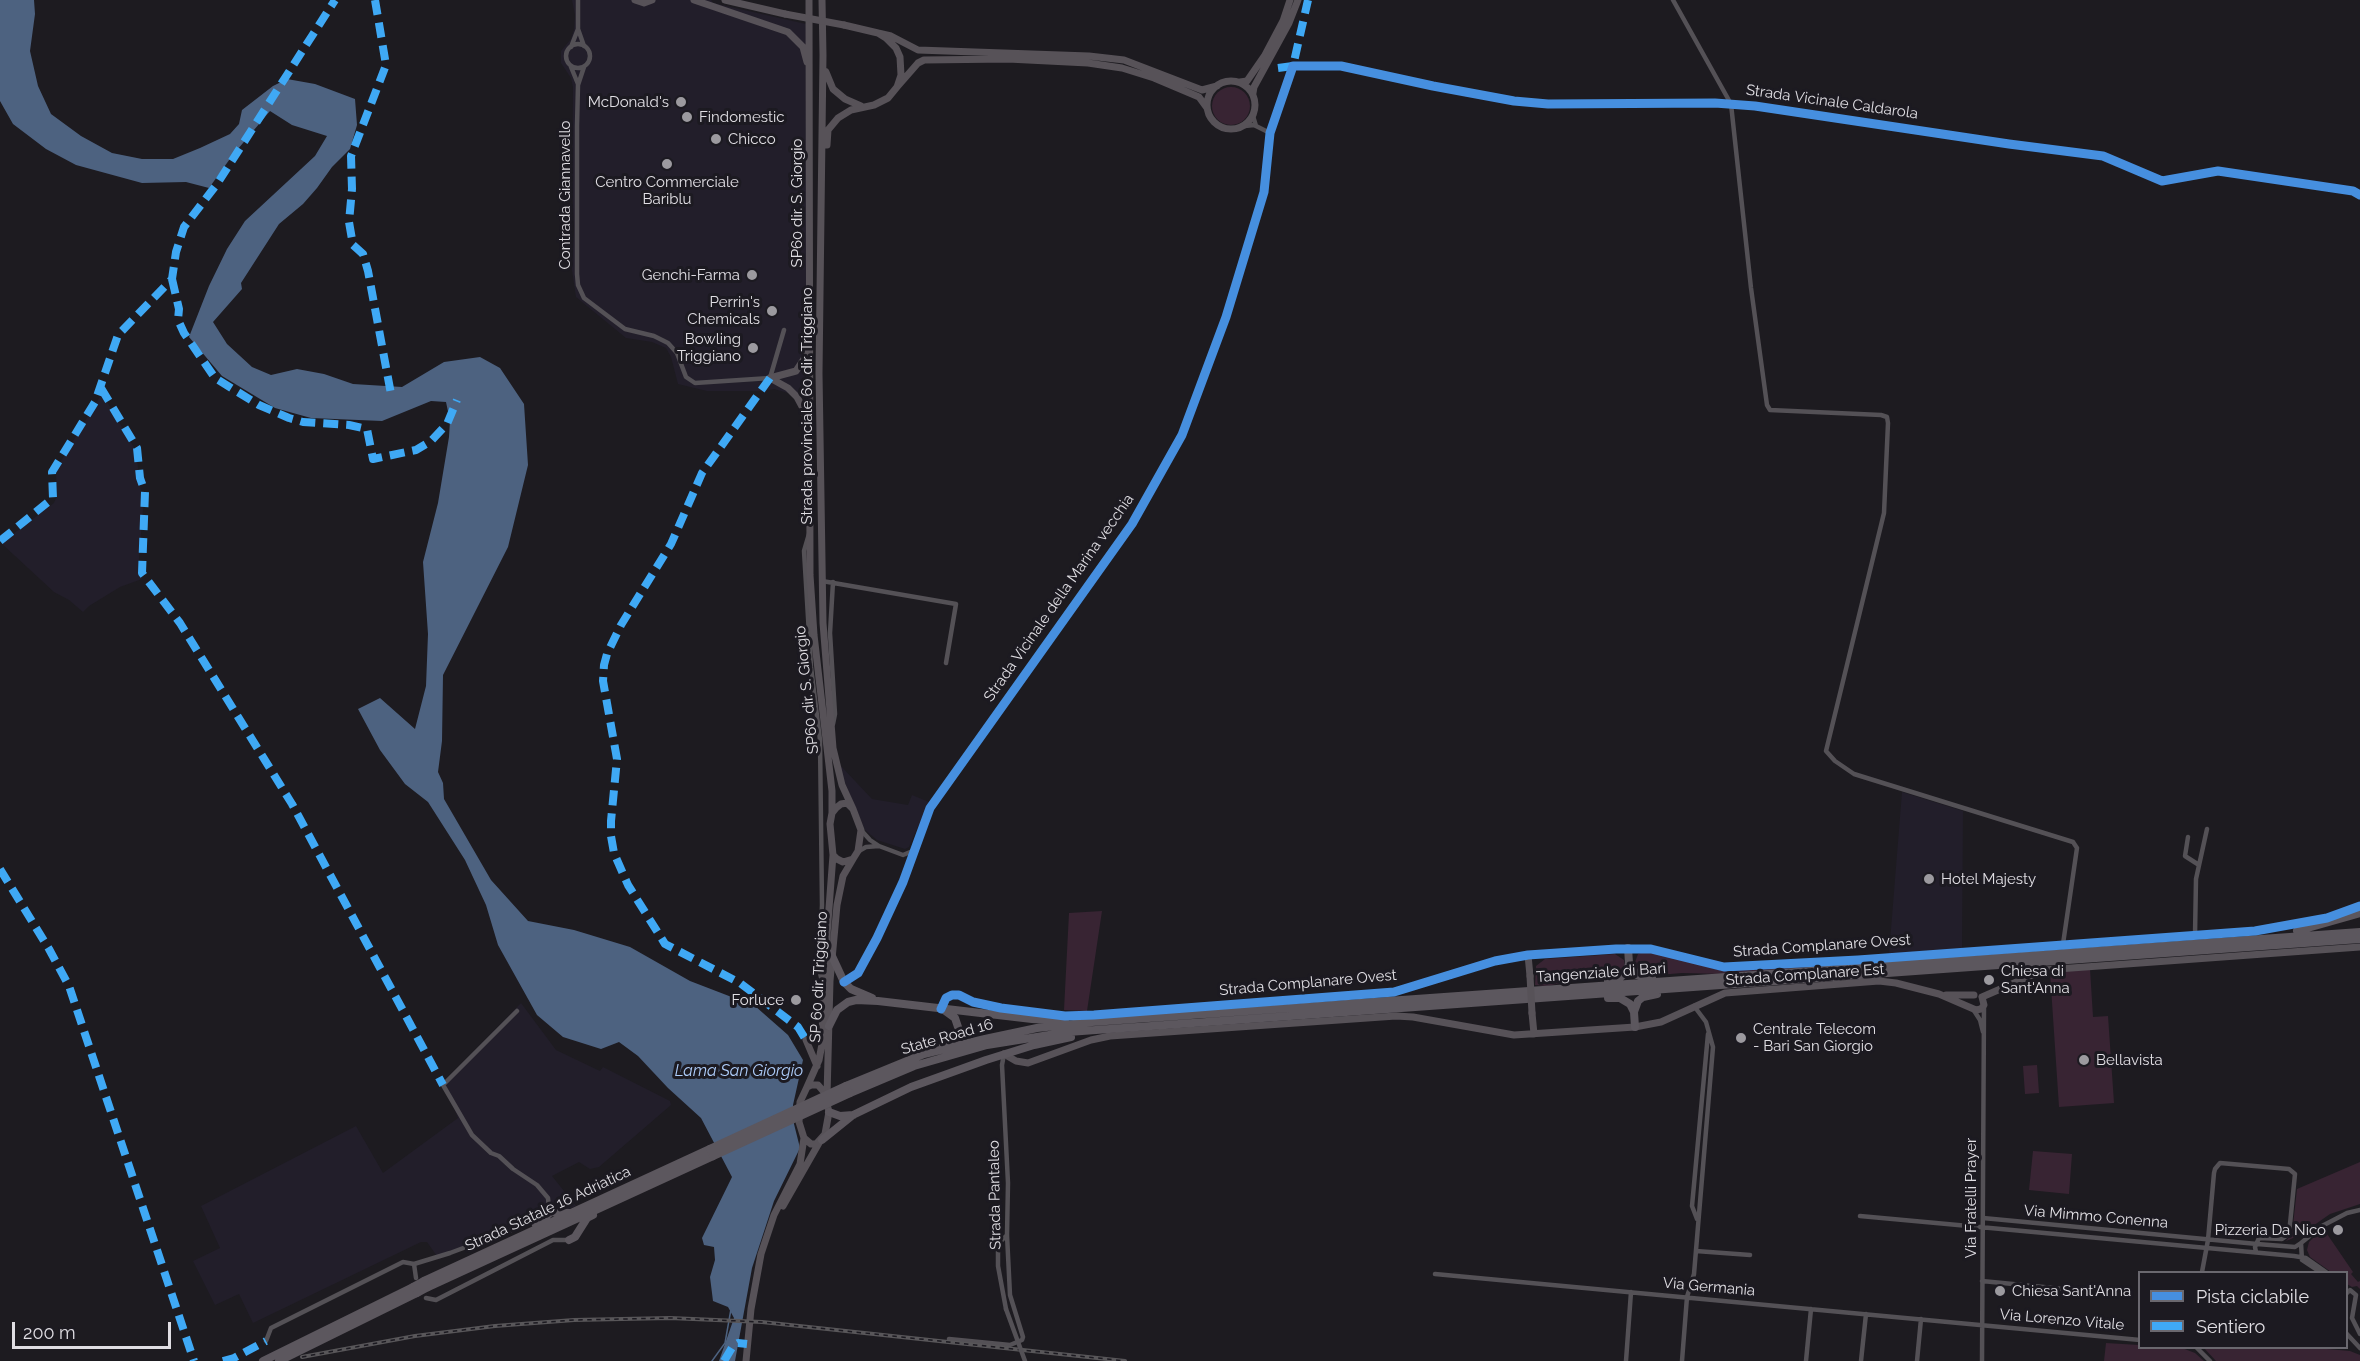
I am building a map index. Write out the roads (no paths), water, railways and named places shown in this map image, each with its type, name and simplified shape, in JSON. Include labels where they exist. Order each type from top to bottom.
[{"type":"highway","points":[[2269,938],[2276,934],[2316,927],[2360,913]]},
{"type":"highway","name":"Tangenziale di Bari","points":[[1526,995],[2360,932]]},
{"type":"highway","name":"Tangenziale di Bari","points":[[1707,982],[2360,939]]},
{"type":"highway","points":[[1546,994],[1567,984],[1618,979],[1627,972],[1628,948]]},
{"type":"highway","points":[[831,954],[844,982],[851,989],[878,1001]]},
{"type":"highway","points":[[1629,963],[1633,971],[1642,978],[1691,975],[1707,982],[1695,992],[1648,995],[1638,1001],[1634,1012]]},
{"type":"highway","points":[[1546,994],[1568,1001],[1620,998],[1630,1004],[1634,1012],[1635,1027]]},
{"type":"highway","name":"State Road 16","points":[[848,1089],[924,1054],[1027,1030],[1526,995]]},
{"type":"highway","points":[[825,1029],[837,1010],[848,1002],[878,1001],[1093,1026]]},
{"type":"highway","points":[[924,1054],[948,1043],[957,1035],[958,1023],[955,1018],[941,1009]]},
{"type":"highway","points":[[820,1142],[853,1114],[888,1098],[944,1075],[1093,1026]]},
{"type":"highway","name":"State Road 16","points":[[848,1089],[914,1066],[948,1060],[1024,1038],[1093,1026]]},
{"type":"highway","points":[[944,1075],[948,1073],[948,1060],[968,1067]]},
{"type":"highway","name":"Strada Statale 16 Adriatica","points":[[524,1238],[572,1212],[712,1152],[848,1089]]},
{"type":"highway","points":[[829,1112],[840,1116],[853,1114]]},
{"type":"highway","name":"Strada Statale 16 Adriatica","points":[[263,1361],[420,1285],[631,1193],[712,1152]]},
{"type":"highway","points":[[569,1240],[575,1237],[587,1218],[623,1200],[631,1193]]},
{"type":"highway","points":[[524,1238],[550,1211],[572,1212]]},
{"type":"highway","points":[[524,1238],[538,1240],[571,1227],[574,1231],[569,1240]]},
{"type":"highway","name":"Strada Statale 16 Adriatica","points":[[279,1361],[420,1285]]},
{"type":"main road","points":[[635,0],[644,3],[652,0]]},
{"type":"main road","points":[[694,0],[770,26],[794,37],[805,53],[810,78]]},
{"type":"main road","points":[[725,0],[891,36],[918,50],[1089,56],[1124,60],[1202,90],[1224,82],[1247,81],[1265,55],[1283,21],[1290,0]]},
{"type":"main road","points":[[750,0],[766,9]]},
{"type":"main road","name":"SP60 dir. S. Giorgio","points":[[809,0],[810,575],[814,635],[829,765],[832,813],[830,831],[833,855]]},
{"type":"main road","name":"Strada provinciale 60 dir. Triggiano","points":[[822,0],[819,373],[822,581],[826,672],[836,763],[842,785],[861,830]]},
{"type":"main road","points":[[1217,86],[1208,99],[1209,116],[1221,127],[1229,130],[1245,126],[1253,116],[1254,87],[1289,24],[1298,0]]},
{"type":"main road","points":[[878,33],[891,42],[900,57],[901,75],[897,87]]},
{"type":"main road","points":[[823,55],[827,77],[833,89],[845,99],[861,106]]},
{"type":"main road","points":[[822,204],[828,130],[844,114],[861,106],[880,102],[918,63],[924,60],[1008,59],[1088,63],[1122,68],[1154,78],[1199,97],[1207,108]]},
{"type":"main road","points":[[1240,82],[1253,93]]},
{"type":"main road","points":[[770,378],[789,375],[801,365],[806,356],[811,298]]},
{"type":"main road","points":[[770,378],[788,388],[797,397],[804,410],[811,464]]},
{"type":"main road","points":[[832,813],[844,803],[853,808]]},
{"type":"main road","points":[[858,852],[861,830]]},
{"type":"main road","name":"SP 60 dir. Triggiano","points":[[829,1112],[825,1029],[831,954],[839,891],[843,876],[858,852]]},
{"type":"main road","points":[[746,1361],[755,1281],[774,1215],[800,1164],[804,1138],[800,1127],[800,1102],[817,1066],[825,1029],[823,988],[833,855]]},
{"type":"main road","points":[[833,855],[843,862],[853,859]]},
{"type":"main road","name":"Strada Complanare Ovest","points":[[941,1009],[946,998],[952,995],[959,995],[984,1006],[1065,1016],[1374,994],[1413,988],[1495,961],[1628,948],[1651,949],[1724,968],[2255,931],[2306,923],[2360,906]]},
{"type":"main road","points":[[1982,997],[1984,1005],[1979,1010],[1972,1008],[1970,999],[1974,995],[1982,997],[2044,970],[2360,947]]},
{"type":"main road","points":[[1528,956],[1534,1034]]},
{"type":"main road","name":"Strada Complanare Est","points":[[1004,1054],[1016,1061],[1028,1063],[1091,1040],[1110,1036],[1396,1016],[1413,1017],[1501,1034],[1635,1027],[1652,1025],[1725,993],[1879,981],[1939,994],[1972,1008]]},
{"type":"main road","name":"Strada Complanare Est","points":[[1939,994],[1974,995]]},
{"type":"main road","points":[[817,1066],[806,1040],[817,1039],[825,1029]]},
{"type":"main road","points":[[807,1087],[818,1085],[827,1099]]},
{"type":"main road","points":[[766,1240],[825,1134],[829,1112]]},
{"type":"main road","points":[[804,1138],[811,1144],[820,1142]]},
{"type":"street","points":[[578,0],[578,29],[590,53],[578,85]]},
{"type":"street","points":[[1673,0],[1731,104],[1751,288],[1767,405],[1770,410],[1887,417],[1884,513],[1826,751],[1834,761],[1854,774],[2073,842],[2077,848],[2064,944]]},
{"type":"street","points":[[578,29],[566,56],[578,85]]},
{"type":"street","points":[[571,47],[584,45]]},
{"type":"street","points":[[569,65],[574,68],[584,67]]},
{"type":"street","name":"Strada Vicinale Caldarola","points":[[1293,66],[1341,66],[1445,88],[1548,104],[1731,104],[2103,156],[2162,181],[2217,171],[2353,191],[2360,195]]},
{"type":"street","name":"Strada Vicinale della Marina vecchia","points":[[844,982],[858,973],[896,899],[930,808],[1132,524],[1182,435],[1226,317],[1264,192],[1270,133],[1293,66]]},
{"type":"street","name":"Contrada Giannavello","points":[[578,85],[577,274],[580,292],[593,305],[625,328],[654,336],[668,343],[677,353],[690,382],[770,378]]},
{"type":"street","points":[[1253,116],[1256,126]]},
{"type":"street","points":[[1245,126],[1256,126],[1270,133]]},
{"type":"street","points":[[770,378],[784,330]]},
{"type":"street","points":[[810,528],[804,551],[812,667],[820,740],[822,905],[819,968],[823,988]]},
{"type":"street","points":[[822,581],[956,604],[946,663]]},
{"type":"street","points":[[832,729],[836,714],[831,664],[833,582]]},
{"type":"street","points":[[2195,935],[2196,879],[2207,829]]},
{"type":"street","points":[[861,830],[879,846],[903,855],[909,866]]},
{"type":"street","points":[[821,831],[830,831]]},
{"type":"street","points":[[2188,837],[2185,856],[2199,865]]},
{"type":"street","points":[[858,852],[867,847],[879,846]]},
{"type":"street","points":[[903,855],[915,850]]},
{"type":"street","name":"Via Fratelli Prayer","points":[[1982,1361],[1984,1005]]},
{"type":"street","points":[[1682,1361],[1687,1297],[1694,1274],[1713,1047],[1706,1022],[1694,1006]]},
{"type":"street","points":[[1972,1008],[1980,1020],[1983,1034]]},
{"type":"street","points":[[266,1341],[271,1328],[403,1262],[414,1264],[450,1253],[522,1226],[550,1211],[548,1198],[537,1185],[513,1169],[499,1156],[491,1153],[472,1135],[443,1085],[518,1011]]},
{"type":"street","name":"Strada Pantaleo","points":[[950,1339],[1010,1345],[1022,1340],[1023,1333],[1011,1301],[1002,1065],[1004,1054]]},
{"type":"street","name":"Via Mimmo Conenna","points":[[2205,1247],[2208,1240],[2214,1173],[2217,1165],[2224,1163],[2289,1169],[2295,1174],[2289,1234],[2282,1239],[2259,1238],[2257,1244]]},
{"type":"street","points":[[2319,1271],[2301,1257],[2301,1243],[2322,1226],[2347,1213],[2360,1210]]},
{"type":"street","name":"Via Mimmo Conenna","points":[[1860,1216],[2301,1257],[2325,1271]]},
{"type":"street","name":"Via Mimmo Conenna","points":[[1983,1218],[2242,1243],[2295,1247],[2301,1243]]},
{"type":"street","points":[[2089,1236],[2090,1229]]},
{"type":"street","points":[[2099,1230],[2099,1237]]},
{"type":"street","name":"Strada Pantaleo","points":[[1007,1235],[998,1244],[998,1266],[1006,1309],[1025,1361]]},
{"type":"street","points":[[426,1298],[436,1300],[554,1240],[569,1240]]},
{"type":"street","points":[[2242,1243],[2245,1247],[2243,1251]]},
{"type":"street","points":[[2256,1252],[2257,1244]]},
{"type":"street","points":[[2202,1271],[2205,1247]]},
{"type":"street","points":[[1696,1251],[1750,1255]]},
{"type":"street","points":[[414,1264],[420,1285]]},
{"type":"street","name":"Via Germania","points":[[1434,1274],[1982,1324]]},
{"type":"street","points":[[1982,1281],[2064,1289]]},
{"type":"street","points":[[2348,1290],[2356,1295],[2352,1318],[2360,1334]]},
{"type":"street","points":[[1626,1361],[1631,1292]]},
{"type":"street","points":[[1806,1361],[1811,1309]]},
{"type":"street","points":[[1861,1361],[1866,1314]]},
{"type":"street","points":[[1917,1361],[1921,1319]]},
{"type":"street","name":"Via Lorenzo Vitale","points":[[1982,1324],[2138,1340]]},
{"type":"street","points":[[2348,1336],[2360,1348]]},
{"type":"street","points":[[2199,1349],[2210,1361]]},
{"type":"water","name":"Lama San Giorgio","points":[[0,0],[34,0],[35,14],[30,51],[38,86],[51,114],[81,136],[112,153],[142,159],[173,159],[200,148],[230,134],[239,124],[242,110],[273,86],[287,79],[315,84],[355,99],[357,125],[350,149],[332,167],[303,204],[279,224],[241,283],[242,289],[213,322],[227,344],[252,367],[271,375],[297,369],[324,374],[353,384],[402,387],[444,362],[480,357],[500,368],[524,404],[528,465],[508,547],[443,675],[442,741],[438,772],[443,783],[444,799],[491,880],[528,921],[574,930],[630,947],[690,981],[755,1006],[788,1035],[803,1060],[793,1105],[794,1124],[800,1148],[774,1201],[752,1268],[735,1361],[719,1361],[734,1318],[728,1307],[713,1301],[710,1277],[715,1260],[714,1247],[704,1245],[702,1238],[732,1177],[701,1118],[638,1056],[619,1042],[601,1049],[563,1037],[537,1015],[498,945],[486,905],[465,860],[428,802],[405,784],[380,750],[358,709],[380,698],[415,729],[426,686],[428,634],[423,562],[438,503],[449,437],[450,421],[446,402],[431,401],[382,421],[311,418],[275,408],[222,376],[189,337],[209,286],[227,249],[245,221],[315,156],[327,136],[292,125],[270,111],[232,156],[209,188],[186,182],[142,183],[76,165],[46,149],[13,124],[0,101]]},
{"type":"waterway","points":[[712,1361],[725,1343],[731,1309]]},
{"type":"railway","points":[[302,1357],[415,1336],[495,1326],[574,1320],[670,1318],[762,1322],[1125,1361]]},
{"type":"place","name":"McDonald's","points":[[681,102]]},
{"type":"place","name":"Findomestic","points":[[687,117]]},
{"type":"place","name":"Chicco","points":[[716,139]]},
{"type":"place","name":"Centro Commerciale Bariblu","points":[[667,164]]},
{"type":"place","name":"Genchi-Farma","points":[[752,275]]},
{"type":"place","name":"Perrin's Chemicals","points":[[772,311]]},
{"type":"place","name":"Bowling Triggiano","points":[[753,348]]},
{"type":"place","name":"Hotel Majesty","points":[[1929,879]]},
{"type":"place","name":"Chiesa di Sant'Anna","points":[[1989,980]]},
{"type":"place","name":"Forluce","points":[[796,1000]]},
{"type":"place","name":"Centrale Telecom - Bari San Giorgio","points":[[1741,1038]]},
{"type":"place","name":"Bellavista","points":[[2084,1060]]},
{"type":"place","name":"Pizzeria Da Nico","points":[[2338,1230]]},
{"type":"place","name":"Chiesa Sant'Anna","points":[[2000,1291]]}]
